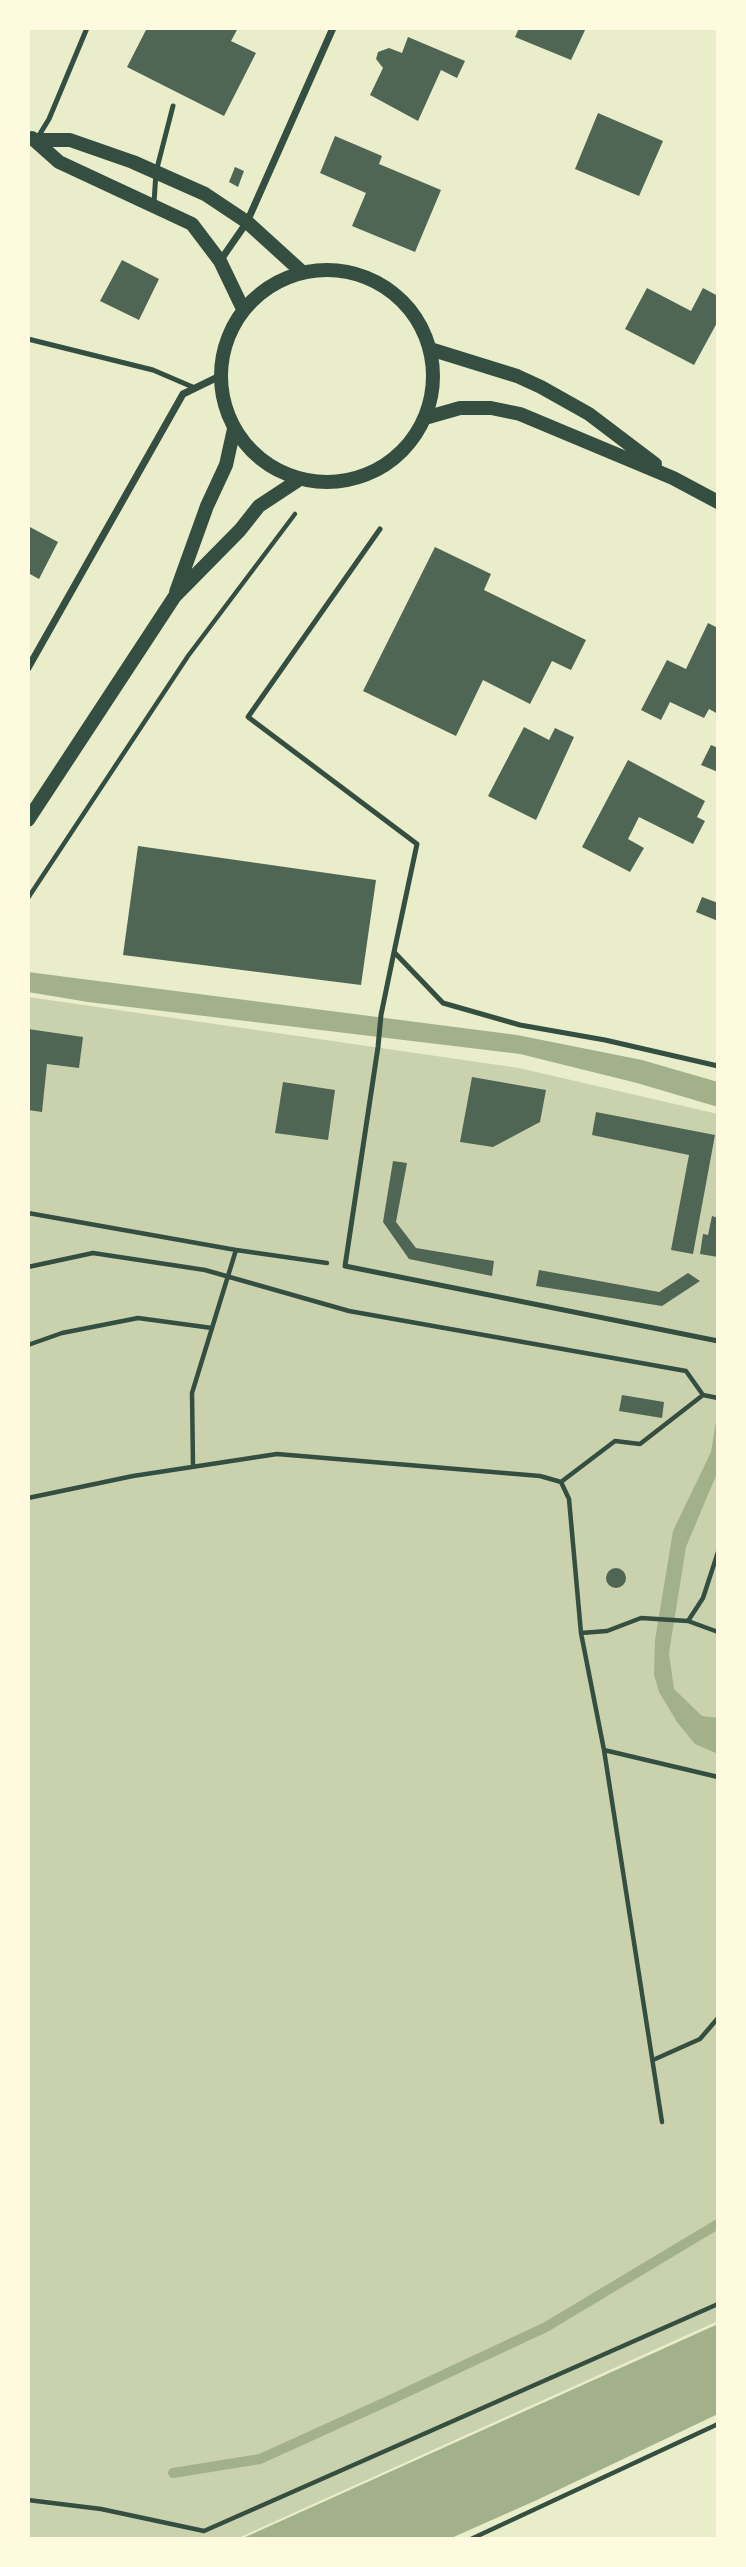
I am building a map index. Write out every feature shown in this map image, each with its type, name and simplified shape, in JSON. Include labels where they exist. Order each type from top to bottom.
[{"type":"main road","points":[[32,138],[70,140],[156,172],[205,194],[247,222],[302,272]]},
{"type":"main road","points":[[32,138],[59,162],[192,224],[219,261],[243,309]]},
{"type":"main road","points":[[335,270],[367,277],[395,294],[417,318],[430,349],[433,384],[425,418],[405,449],[387,464],[367,475],[342,481],[318,482],[300,479],[274,469],[251,451],[234,429],[223,403],[220,376],[226,341],[243,309],[270,286],[302,272],[335,270]]},
{"type":"main road","points":[[430,349],[517,376],[541,387],[589,414],[673,478]]},
{"type":"main road","points":[[425,418],[460,408],[491,408],[520,414],[673,478],[718,502]]},
{"type":"main road","points":[[175,596],[207,506],[226,465],[234,429]]},
{"type":"main road","points":[[28,820],[175,596],[240,530],[259,506],[300,479]]},
{"type":"street","points":[[219,261],[247,222],[333,28]]},
{"type":"street","points":[[28,668],[183,394],[220,376]]},
{"type":"lane","points":[[32,138],[49,119],[87,28]]},
{"type":"lane","points":[[154,206],[156,172],[173,106]]},
{"type":"lane","points":[[28,340],[153,370],[195,388]]},
{"type":"lane","points":[[380,529],[248,717],[417,844],[381,1015],[345,1266],[718,1341]]},
{"type":"lane","points":[[394,952],[443,1003],[520,1025],[605,1040],[718,1066]]},
{"type":"path","points":[[28,898],[188,656],[318,482]]},
{"type":"path","points":[[28,1213],[236,1250],[345,1266]]},
{"type":"path","points":[[193,1466],[192,1393],[236,1250]]},
{"type":"path","points":[[28,1267],[93,1253],[228,1276],[255,1286],[349,1311],[686,1371],[703,1395],[718,1398]]},
{"type":"path","points":[[28,1345],[62,1333],[138,1318],[212,1328]]},
{"type":"path","points":[[561,1482],[615,1441],[640,1444],[703,1395]]},
{"type":"path","points":[[28,1498],[193,1466],[277,1454],[540,1476],[561,1482],[569,1499],[581,1633],[604,1750],[662,2122]]},
{"type":"path","points":[[688,1621],[703,1598],[718,1552]]},
{"type":"path","points":[[581,1633],[607,1631],[641,1618],[688,1621],[718,1632]]},
{"type":"path","points":[[604,1750],[718,1777]]},
{"type":"path","points":[[652,2060],[700,2039],[718,2018]]},
{"type":"path","points":[[28,2500],[100,2509],[204,2531],[718,2304]]},
{"type":"path","points":[[471,2539],[718,2424]]},
{"type":"shaded area","points":[[28,972],[517,1035],[642,1060],[718,1082],[718,1107],[637,1083],[520,1054],[88,1002],[28,992]]},
{"type":"shaded area","points":[[28,997],[519,1068],[718,1114],[718,2321],[236,2539],[28,2539]]},
{"type":"shaded area","points":[[718,1409],[718,1471],[686,1547],[669,1653],[674,1689],[702,1716],[718,1718],[718,1754],[695,1744],[677,1722],[659,1692],[654,1675],[655,1640],[673,1531],[711,1452]]},
{"type":"shaded area","points":[[718,2324],[718,2414],[537,2500],[449,2539],[241,2539]]},
{"type":"building","points":[[147,28],[238,28],[231,41],[256,53],[224,116],[127,67]]},
{"type":"building","points":[[519,28],[586,28],[571,60],[515,37]]},
{"type":"building","points":[[408,37],[465,61],[457,78],[441,70],[418,121],[370,95],[383,68],[376,59],[378,52],[389,48],[402,53]]},
{"type":"building","points":[[598,113],[663,141],[639,196],[575,169]]},
{"type":"building","points":[[335,136],[382,156],[379,164],[441,190],[415,252],[352,226],[366,193],[320,173]]},
{"type":"building","points":[[235,167],[244,171],[238,187],[229,182]]},
{"type":"building","points":[[122,260],[159,279],[139,320],[100,301]]},
{"type":"building","points":[[647,288],[691,311],[703,288],[718,296],[718,321],[694,365],[625,329]]},
{"type":"building","points":[[28,526],[58,542],[39,579],[28,573]]},
{"type":"building","points":[[435,547],[491,574],[484,590],[586,640],[571,670],[552,661],[530,704],[483,680],[456,736],[363,691]]},
{"type":"building","points":[[708,623],[718,628],[718,714],[709,709],[704,718],[670,702],[661,720],[641,710],[667,660],[686,669]]},
{"type":"building","points":[[524,727],[549,740],[555,728],[574,737],[536,820],[488,796]]},
{"type":"building","points":[[711,745],[718,748],[718,772],[701,765]]},
{"type":"building","points":[[628,760],[705,801],[697,817],[705,821],[693,844],[639,817],[628,839],[644,848],[630,872],[582,847]]},
{"type":"building","points":[[138,846],[376,880],[361,985],[123,955]]},
{"type":"building","points":[[702,897],[718,903],[718,921],[696,912]]},
{"type":"building","points":[[28,1029],[83,1037],[79,1068],[47,1064],[42,1112],[28,1110]]},
{"type":"building","points":[[472,1077],[546,1090],[540,1122],[493,1147],[460,1142]]},
{"type":"building","points":[[283,1082],[335,1090],[328,1140],[275,1133]]},
{"type":"building","points":[[596,1112],[715,1135],[693,1254],[671,1250],[689,1155],[592,1135]]},
{"type":"building","points":[[393,1161],[407,1163],[396,1222],[416,1248],[494,1261],[492,1276],[409,1259],[383,1222]]},
{"type":"building","points":[[712,1216],[718,1218],[718,1257],[700,1254],[703,1234],[708,1235]]},
{"type":"building","points":[[539,1270],[659,1292],[688,1273],[700,1281],[662,1306],[536,1286]]},
{"type":"building","points":[[622,1395],[664,1402],[662,1418],[619,1411]]},
{"type":"building","points":[[612,1568],[620,1568],[626,1578],[620,1588],[612,1588],[606,1582],[606,1574]]},
{"type":"waterway","points":[[173,2473],[260,2459],[390,2400],[546,2327],[718,2224]]}]
